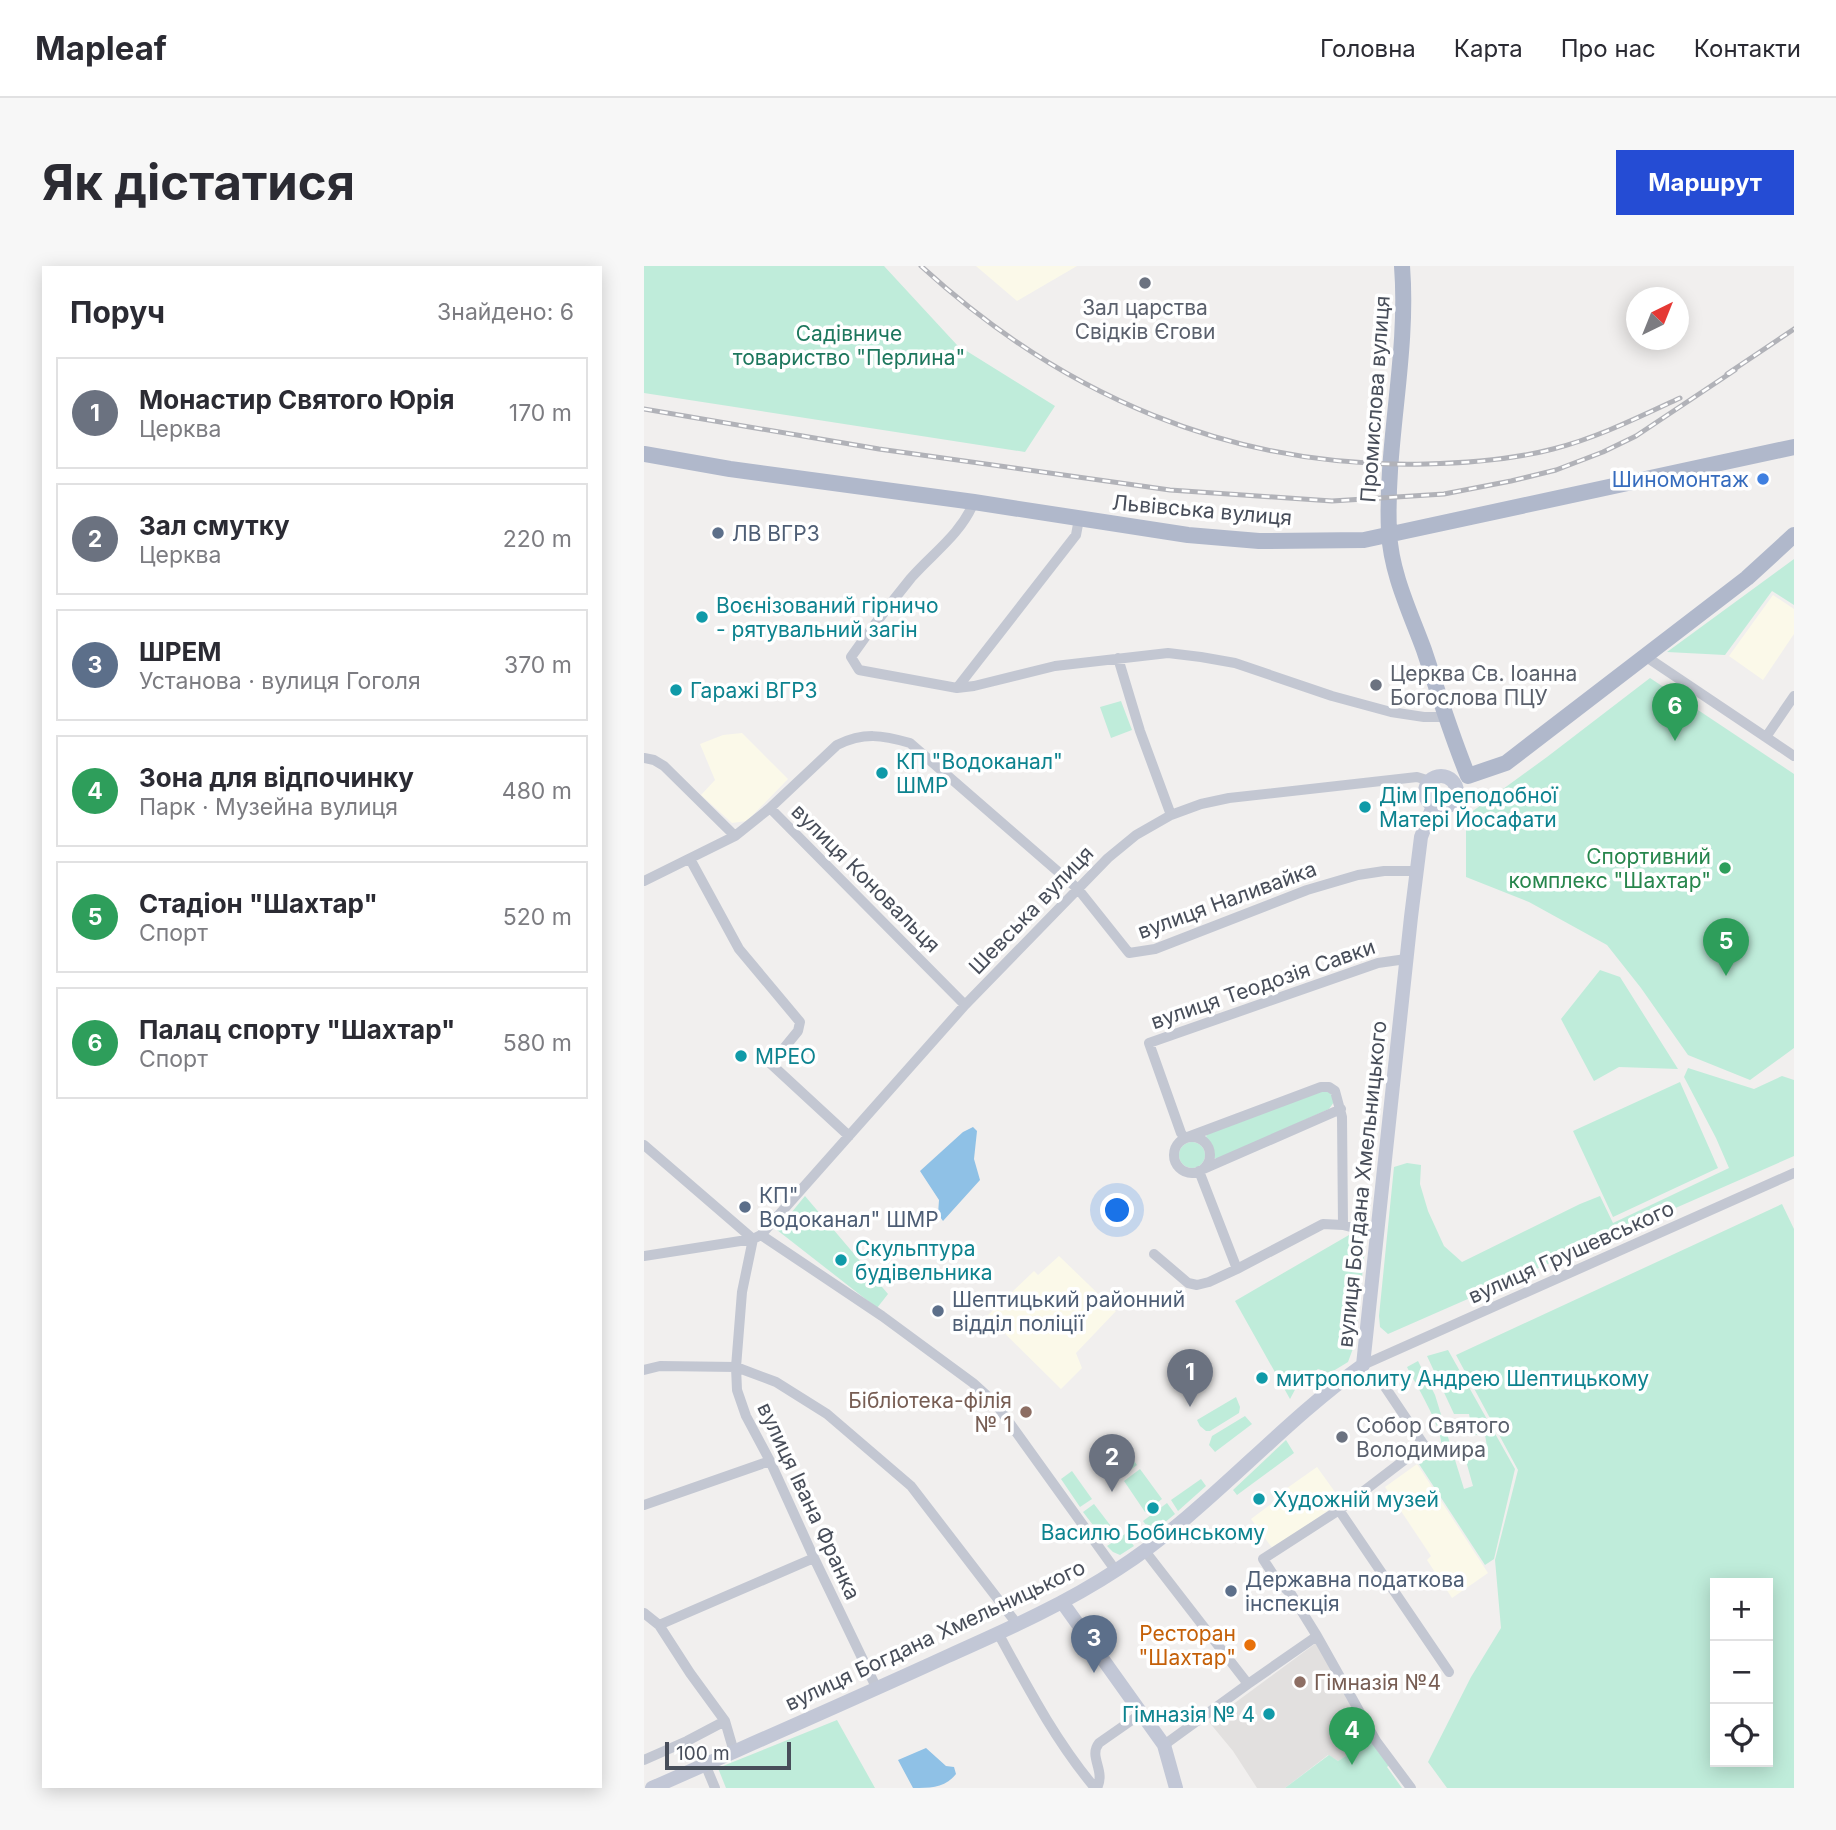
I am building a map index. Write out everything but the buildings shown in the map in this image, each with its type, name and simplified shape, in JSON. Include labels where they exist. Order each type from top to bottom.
[{"type":"main road","name":"Промислова вулиця","points":[[1402,266],[1402,344],[1391,465],[1389,536],[1396,570],[1455,744],[1461,781]]},
{"type":"main road","name":"Львівська вулиця","points":[[644,454],[730,469],[974,502],[1188,535],[1259,541],[1364,540],[1389,536],[1794,447]]},
{"type":"main road","points":[[1461,781],[1451,804],[1443,808],[1429,803],[1425,794],[1430,781],[1443,777],[1461,781],[1506,763],[1748,578],[1793,538]]},
{"type":"main road","name":"вулиця Богдана Хмельницького","points":[[652,1788],[998,1633],[1062,1602],[1116,1571],[1185,1521],[1269,1441],[1337,1383],[1363,1365],[1421,837],[1433,806]]},
{"type":"main road","points":[[1062,1602],[1164,1745],[1176,1788]]},
{"type":"street","points":[[974,502],[957,531],[913,577],[851,657],[859,670],[957,688],[1055,666],[1168,653],[1235,663],[1391,712],[1447,717]]},
{"type":"street","points":[[957,688],[1076,535],[1079,519]]},
{"type":"street","points":[[1645,656],[1794,756]]},
{"type":"street","points":[[1118,658],[1140,731],[1171,815]]},
{"type":"street","points":[[1766,737],[1794,696]]},
{"type":"street","points":[[644,881],[735,836],[770,808],[837,745],[851,738],[884,736],[910,743],[1078,889]]},
{"type":"street","points":[[644,758],[664,766],[735,836]]},
{"type":"street","name":"Шевська вулиця","points":[[757,1237],[965,1005],[1108,858],[1136,835],[1171,815],[1201,804],[1229,798],[1417,776],[1430,781]]},
{"type":"street","name":"вулиця Коновальця","points":[[770,808],[965,1005]]},
{"type":"street","points":[[690,859],[739,948],[800,1023],[798,1031],[771,1063],[849,1136]]},
{"type":"street","name":"вулиця Наливайка","points":[[1078,889],[1129,953],[1155,950],[1307,890],[1358,875],[1384,871],[1417,872]]},
{"type":"street","name":"вулиця Теодозія Савки","points":[[1185,1138],[1149,1043],[1378,962],[1406,959]]},
{"type":"street","points":[[1341,1109],[1194,1173],[1184,1171],[1177,1164],[1174,1153],[1185,1138],[1321,1087],[1329,1087],[1335,1091],[1341,1109],[1343,1225]]},
{"type":"street","points":[[1185,1138],[1199,1138],[1209,1148],[1209,1162],[1199,1171]]},
{"type":"street","points":[[644,1145],[757,1237],[881,1316],[973,1383],[996,1404],[1116,1571]]},
{"type":"street","points":[[1199,1171],[1237,1269]]},
{"type":"street","name":"вулиця Грушевського","points":[[1363,1365],[1794,1174]]},
{"type":"street","points":[[1154,1254],[1188,1283],[1197,1285],[1237,1269],[1324,1224],[1343,1225],[1378,1234]]},
{"type":"street","points":[[644,1256],[757,1237]]},
{"type":"street","name":"вулиця Івана Франка","points":[[757,1237],[742,1292],[736,1367],[737,1390],[746,1416],[771,1461],[877,1689]]},
{"type":"street","points":[[644,1370],[660,1366],[736,1367],[776,1382],[827,1414],[911,1486],[1017,1624]]},
{"type":"street","points":[[1383,1384],[1424,1445],[1339,1510],[1264,1559],[1276,1578],[1291,1594],[1317,1636],[1376,1741],[1411,1788]]},
{"type":"street","points":[[644,1505],[771,1461]]},
{"type":"street","points":[[1339,1510],[1449,1672]]},
{"type":"street","points":[[1145,1551],[1248,1684]]},
{"type":"street","points":[[659,1625],[814,1558]]},
{"type":"street","points":[[644,1617],[659,1625],[724,1721],[734,1752]]},
{"type":"street","points":[[998,1633],[1054,1733],[1096,1788],[1101,1780],[1095,1748],[1142,1713]]},
{"type":"street","points":[[1164,1745],[1317,1636]]},
{"type":"street","points":[[644,1760],[724,1721]]},
{"type":"street","points":[[705,1764],[715,1788]]},
{"type":"shaded area","points":[[976,266],[1077,266],[1017,301]]},
{"type":"shaded area","points":[[1773,595],[1794,609],[1794,634],[1763,680],[1729,656]]},
{"type":"shaded area","points":[[742,733],[788,779],[747,821],[732,823],[701,795],[715,780],[700,744],[723,735]]},
{"type":"shaded area","points":[[1059,1256],[1116,1311],[1076,1353],[1082,1368],[1061,1389],[987,1316],[1034,1271],[1038,1275]]},
{"type":"shaded area","points":[[1417,1464],[1488,1573],[1452,1598],[1427,1560],[1431,1556],[1385,1487]]},
{"type":"shaded area","points":[[1317,1467],[1335,1492],[1331,1496],[1336,1505],[1273,1549],[1251,1519],[1275,1501],[1273,1498]]},
{"type":"shaded area","name":"Гімназія №4","points":[[1316,1643],[1371,1740],[1338,1761],[1328,1755],[1285,1788],[1257,1788],[1233,1751],[1209,1722]]},
{"type":"green space","name":"Садівниче товариство \"Перлина\"","points":[[644,266],[884,266],[957,345],[1055,406],[1025,452],[644,393]]},
{"type":"green space","points":[[1794,559],[1794,605],[1772,591],[1725,655],[1667,652]]},
{"type":"green space","name":"Спортивний комплекс \"Шахтар\"","points":[[1650,678],[1794,774],[1794,1048],[1750,1080],[1688,1055],[1607,945],[1529,902],[1466,877],[1466,816]]},
{"type":"green space","points":[[1121,701],[1132,730],[1111,738],[1100,707]]},
{"type":"green space","points":[[1600,970],[1620,977],[1678,1069],[1619,1067],[1594,1081],[1561,1019]]},
{"type":"green space","points":[[1688,1068],[1754,1089],[1782,1076],[1794,1080],[1794,1156],[1388,1334],[1380,1327],[1394,1167],[1407,1163],[1421,1165],[1420,1184],[1428,1211],[1444,1246],[1462,1262],[1600,1196],[1613,1223],[1729,1168],[1684,1077]]},
{"type":"green space","points":[[1680,1082],[1718,1168],[1613,1217],[1573,1131]]},
{"type":"green space","points":[[1321,1090],[1329,1092],[1333,1097],[1334,1102],[1329,1109],[1218,1159],[1214,1158],[1206,1138],[1207,1133]]},
{"type":"green space","points":[[1192,1142],[1201,1146],[1205,1155],[1201,1164],[1192,1168],[1183,1164],[1179,1155],[1183,1146]]},
{"type":"green space","points":[[805,1196],[888,1294],[877,1308],[777,1230]]},
{"type":"green space","points":[[1782,1204],[1794,1229],[1794,1788],[1447,1788],[1428,1762],[1471,1677],[1501,1628],[1495,1560],[1518,1470],[1456,1355]]},
{"type":"green space","points":[[1349,1235],[1366,1239],[1355,1343],[1348,1362],[1330,1373],[1318,1369],[1297,1386],[1290,1399],[1235,1301]]},
{"type":"green space","points":[[1448,1350],[1515,1469],[1494,1559],[1485,1565],[1419,1464],[1441,1450],[1441,1442],[1435,1421],[1407,1367],[1418,1361],[1435,1395],[1464,1489],[1473,1486],[1466,1461],[1488,1452],[1485,1435],[1473,1435],[1469,1414],[1454,1414],[1427,1356]]},
{"type":"green space","points":[[1236,1397],[1239,1413],[1210,1431],[1200,1426],[1197,1420]]},
{"type":"green space","points":[[1245,1416],[1252,1424],[1215,1452],[1209,1445],[1212,1436]]},
{"type":"green space","points":[[1117,1438],[1137,1465],[1121,1477],[1101,1450]]},
{"type":"green space","points":[[1286,1440],[1294,1453],[1237,1495],[1233,1490]]},
{"type":"green space","points":[[1140,1469],[1162,1499],[1145,1512],[1124,1481]]},
{"type":"green space","points":[[1072,1471],[1092,1499],[1080,1507],[1061,1479]]},
{"type":"green space","points":[[1201,1479],[1206,1486],[1178,1511],[1171,1500]]},
{"type":"green space","points":[[1167,1503],[1175,1514],[1152,1533],[1143,1521]]},
{"type":"green space","points":[[1094,1504],[1117,1534],[1106,1542],[1083,1512]]},
{"type":"green space","points":[[1125,1534],[1134,1546],[1120,1555],[1107,1546]]},
{"type":"green space","points":[[837,1720],[875,1788],[726,1788],[718,1768]]},
{"type":"green space","points":[[1371,1740],[1379,1753],[1392,1763],[1387,1767],[1402,1788],[1285,1788],[1329,1755],[1338,1761]]},
{"type":"water","points":[[973,1127],[977,1131],[974,1159],[980,1180],[943,1221],[938,1214],[939,1200],[920,1171],[963,1132]]},
{"type":"water","points":[[926,1748],[946,1766],[954,1767],[956,1774],[942,1785],[913,1788],[898,1760]]},
{"type":"railway","points":[[921,266],[976,312],[1033,352],[1092,387],[1154,416],[1218,438],[1285,453],[1354,462],[1426,464],[1505,458],[1537,453],[1586,439],[1680,398]]},
{"type":"railway","points":[[1727,374],[1794,329]]},
{"type":"railway","points":[[644,409],[879,449],[1170,490],[1332,501],[1444,494],[1556,470],[1636,436],[1735,370]]},
{"type":"place","name":"Зал царства Свідків Єгови","points":[[1145,283]]},
{"type":"place","name":"Шиномонтаж","points":[[1763,479]]},
{"type":"place","name":"ЛВ ВГРЗ","points":[[718,533]]},
{"type":"place","name":"Воєнізований гірничо - рятувальний загін","points":[[702,617]]},
{"type":"place","name":"Церква Св. Іоанна Богослова ПЦУ","points":[[1376,685]]},
{"type":"place","name":"Гаражі ВГРЗ","points":[[676,690]]},
{"type":"place","name":"Палац спорту \"Шахтар\"","points":[[1675,741]]},
{"type":"place","name":"КП \"Водоканал\" ШМР","points":[[882,773]]},
{"type":"place","name":"Дім Преподобної Матері Йосафати","points":[[1365,807]]},
{"type":"place","name":"Спортивний комплекс \"Шахтар\"","points":[[1725,868]]},
{"type":"place","name":"Стадіон \"Шахтар\"","points":[[1726,976]]},
{"type":"place","name":"МРЕО","points":[[741,1056]]},
{"type":"place","name":"КП\" Водоканал\" ШМР","points":[[745,1207]]},
{"type":"place","name":"Скульптура будівельника","points":[[841,1260]]},
{"type":"place","name":"Шептицький районний відділ поліції","points":[[938,1311]]},
{"type":"place","name":"митрополиту Андрею Шептицькому","points":[[1262,1378]]},
{"type":"place","name":"Монастир Святого Юрія","points":[[1190,1407]]},
{"type":"place","name":"Бiблiотека-фiлiя № 1","points":[[1026,1412]]},
{"type":"place","name":"Собор Святого Володимира","points":[[1342,1437]]},
{"type":"place","name":"Зал смутку","points":[[1112,1492]]},
{"type":"place","name":"Художній музей","points":[[1259,1499]]},
{"type":"place","name":"Василю Бобинському","points":[[1153,1508]]},
{"type":"place","name":"Державна податкова інспекція","points":[[1231,1591]]},
{"type":"place","name":"Ресторан \"Шахтар\"","points":[[1250,1645]]},
{"type":"place","name":"ШРЕМ","points":[[1094,1673]]},
{"type":"place","name":"Гімназія №4","points":[[1300,1682]]},
{"type":"place","name":"Гімназія № 4","points":[[1269,1714]]},
{"type":"place","name":"Зона для відпочинку","points":[[1352,1765]]}]
